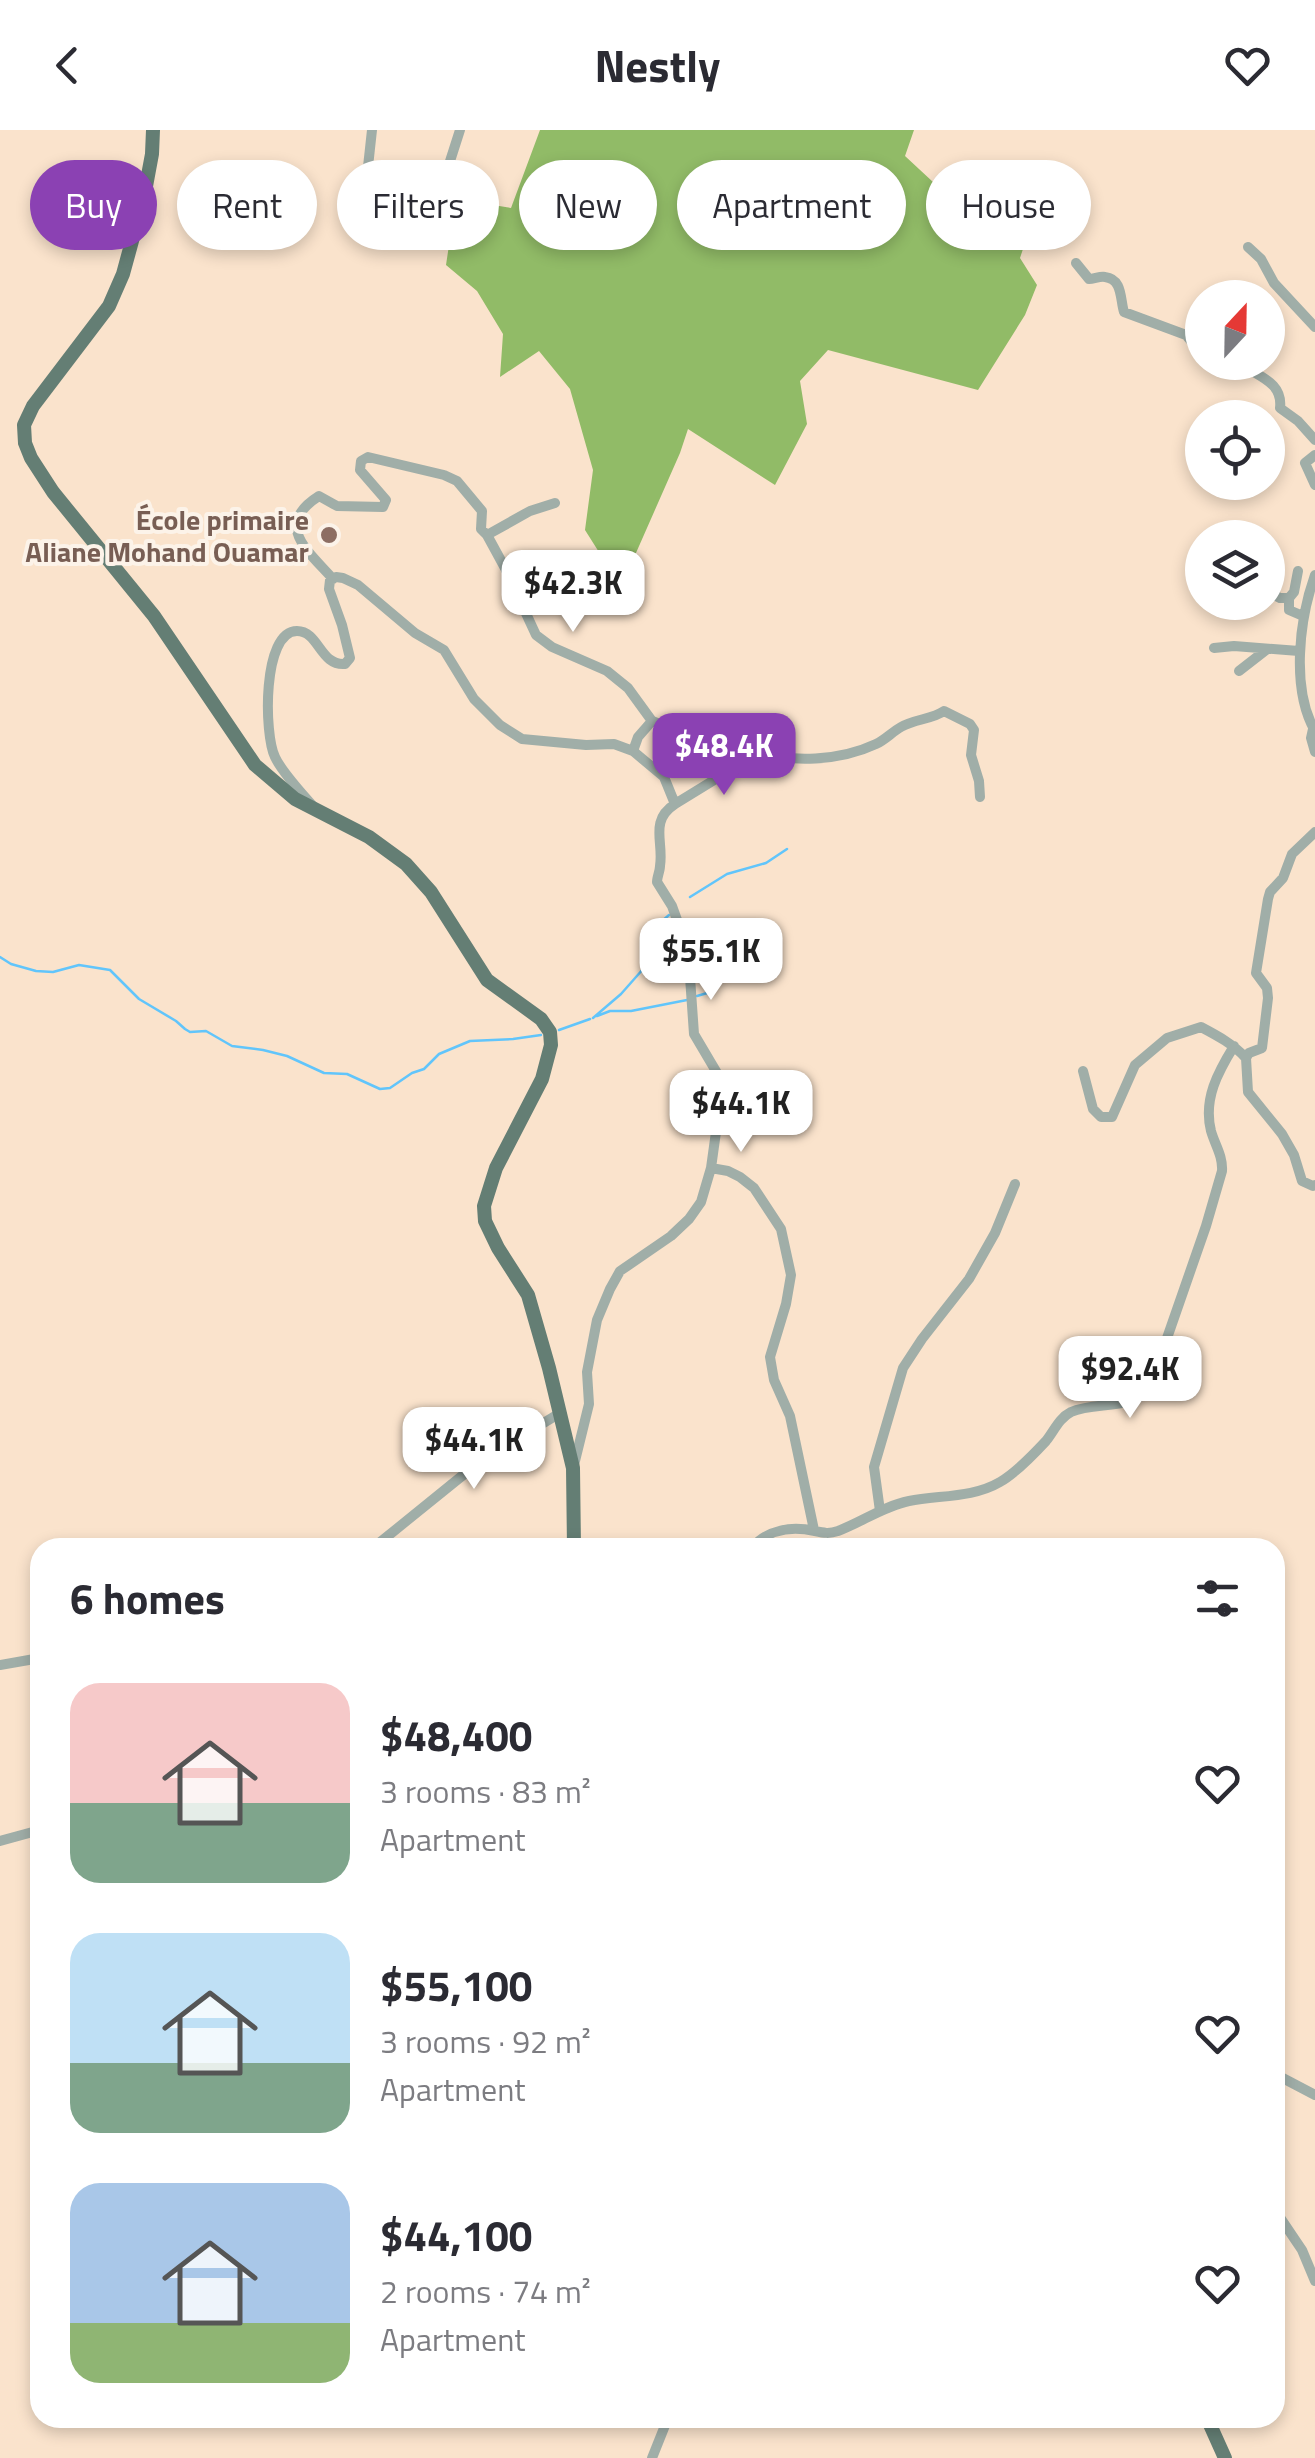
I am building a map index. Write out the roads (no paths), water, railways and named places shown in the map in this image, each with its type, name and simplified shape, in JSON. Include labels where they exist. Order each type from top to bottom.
[{"type":"main road","points":[[153,130],[144,197],[123,274],[109,306],[32,406],[24,425],[25,444],[53,492],[154,616],[255,765],[295,799],[369,838],[406,864],[431,892],[488,980],[541,1020],[550,1032],[542,1079],[496,1168],[484,1206],[489,1231],[528,1295],[560,1413],[573,1468],[574,1538]]},
{"type":"main road","points":[[1212,2428],[1225,2458]]},
{"type":"street","points":[[372,130],[367,176],[380,185],[430,194],[443,182],[460,130]]},
{"type":"street","points":[[1248,247],[1261,259],[1274,283],[1315,327]]},
{"type":"street","points":[[1076,263],[1089,278],[1113,281],[1120,288],[1124,312],[1129,316],[1185,334]]},
{"type":"street","points":[[1266,380],[1277,387],[1280,408],[1315,440]]},
{"type":"street","points":[[1315,455],[1305,463],[1315,485]]},
{"type":"street","points":[[333,579],[296,531],[296,519],[305,506],[319,496],[337,506],[383,506],[386,500],[360,470],[361,461],[368,457],[430,471],[457,481],[482,511],[481,529],[506,568],[536,635],[552,648],[607,670],[628,688],[652,721],[674,730],[708,729],[730,734],[765,752],[806,760],[857,752],[879,743],[901,727],[944,711],[974,730],[972,754],[980,797]]},
{"type":"street","points":[[487,535],[530,511],[556,503]]},
{"type":"street","points":[[1298,572],[1289,610],[1303,616]]},
{"type":"street","points":[[1315,575],[1303,616],[1299,651],[1304,702],[1314,730],[1315,752]]},
{"type":"street","points":[[320,814],[275,758],[270,734],[270,679],[276,646],[294,631],[302,631],[311,638],[335,665],[350,658],[329,589],[330,580],[344,578],[358,585],[415,633],[444,650],[474,699],[500,725],[522,739],[614,744],[633,750],[664,777],[675,804]]},
{"type":"street","points":[[1285,598],[1290,598]]},
{"type":"street","points":[[1214,648],[1299,651]]},
{"type":"street","points":[[1239,670],[1267,649]]},
{"type":"street","points":[[633,750],[652,721]]},
{"type":"street","points":[[573,1468],[589,1404],[588,1372],[598,1320],[610,1288],[620,1271],[689,1219],[701,1202],[711,1168],[720,1078],[694,1034],[691,978],[681,931],[657,882],[658,840],[668,808],[732,769],[736,762]]},
{"type":"street","points":[[1315,832],[1288,859],[1283,878],[1270,892],[1256,973],[1267,988],[1267,1017],[1262,1048],[1248,1053],[1246,1058],[1248,1092],[1282,1134],[1302,1180],[1315,1185]]},
{"type":"street","points":[[1082,1071],[1093,1109],[1101,1117],[1112,1118],[1135,1065],[1167,1038],[1201,1028],[1234,1046],[1246,1058]]},
{"type":"street","points":[[763,1538],[786,1528],[834,1532],[908,1501],[958,1495],[1000,1482],[1072,1412],[1144,1395],[1189,1275],[1222,1170],[1223,1162],[1210,1129],[1211,1093],[1217,1073],[1234,1046]]},
{"type":"street","points":[[711,1168],[740,1176],[754,1188],[780,1228],[791,1275],[770,1357],[774,1380],[790,1416],[814,1530]]},
{"type":"street","points":[[880,1511],[874,1468],[904,1368],[922,1338],[969,1279],[995,1234],[1015,1184]]},
{"type":"street","points":[[385,1538],[478,1463],[560,1413]]},
{"type":"street","points":[[0,1665],[30,1660]]},
{"type":"street","points":[[0,1842],[30,1833]]},
{"type":"street","points":[[1285,2079],[1315,2095]]},
{"type":"street","points":[[1285,2225],[1315,2280]]},
{"type":"street","points":[[652,2458],[664,2428]]},
{"type":"waterway","points":[[690,897],[727,874],[766,863],[787,849]]},
{"type":"waterway","points":[[593,1018],[651,960],[652,937],[669,915]]},
{"type":"waterway","points":[[0,957],[36,971],[53,972],[79,965],[110,970],[139,999],[190,1032],[206,1031],[232,1046],[287,1056],[324,1073],[347,1074],[380,1089],[390,1088],[424,1069],[439,1054],[470,1041],[541,1035]]},
{"type":"waterway","points":[[697,996],[714,991]]},
{"type":"waterway","points":[[597,1016],[687,1000]]},
{"type":"waterway","points":[[559,1030],[590,1019]]},
{"type":"place","name":"École primaire Aliane Mohand Ouamar","points":[[329,535]]}]
